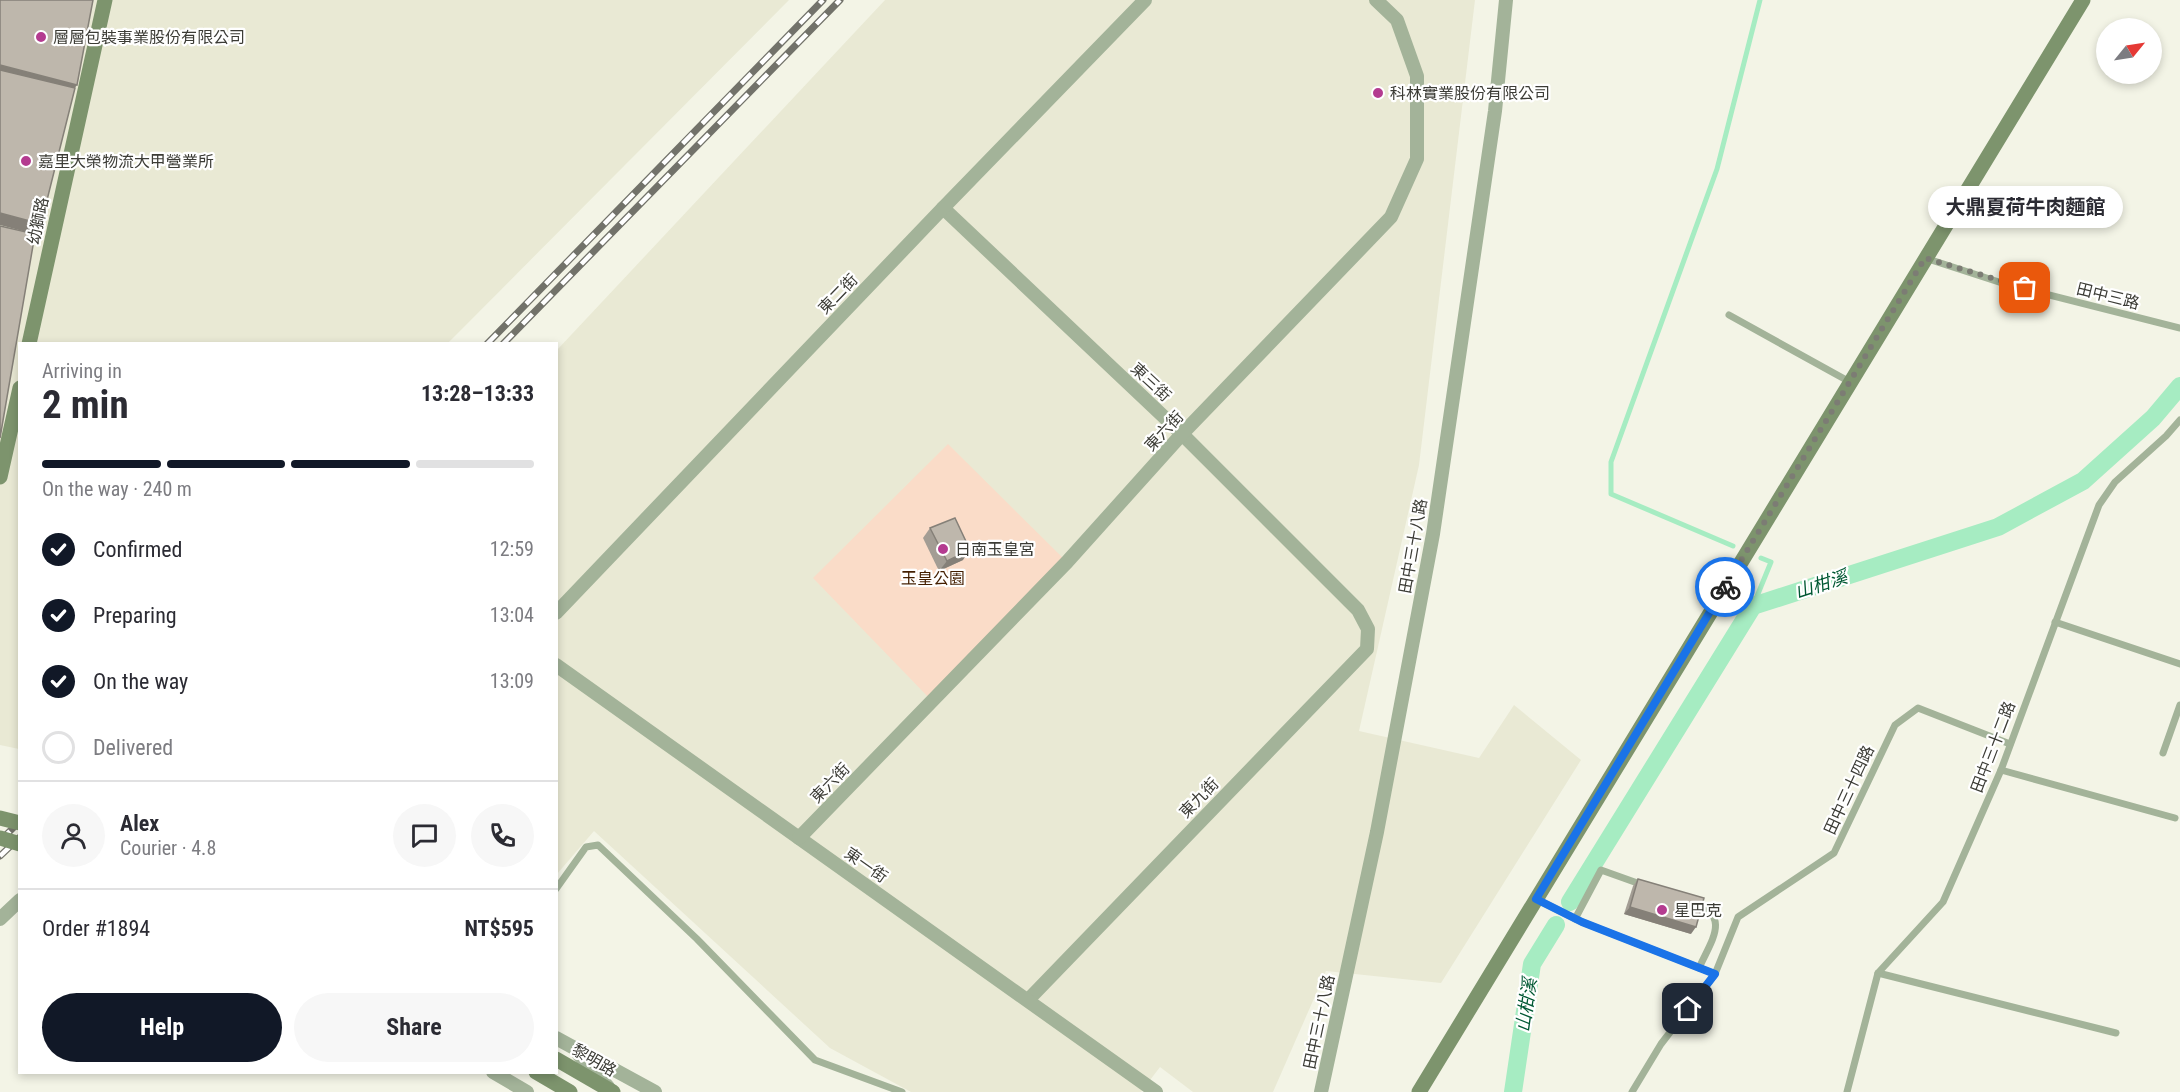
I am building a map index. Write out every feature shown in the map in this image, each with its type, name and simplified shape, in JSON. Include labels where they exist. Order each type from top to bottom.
[{"type":"main road","name":"幼獅路","points":[[29,342],[105,0]]},
{"type":"main road","points":[[1419,1092],[2083,0]]},
{"type":"main road","points":[[0,477],[18,397]]},
{"type":"main road","points":[[0,818],[18,822]]},
{"type":"main road","points":[[0,838],[18,843]]},
{"type":"main road","name":"黎明路","points":[[562,1062],[612,1092]]},
{"type":"main road","points":[[538,1074],[570,1092]]},
{"type":"street","name":"東二街","points":[[558,611],[1145,0]]},
{"type":"street","name":"東六街","points":[[800,838],[1067,562],[1182,435],[1391,217],[1417,159],[1417,76],[1397,20],[1376,0]]},
{"type":"street","name":"田中三十八路","points":[[1321,1092],[1377,832],[1433,534],[1495,111],[1506,0]]},
{"type":"street","name":"東三街","points":[[943,208],[1182,435],[1358,610]]},
{"type":"street","name":"東九街","points":[[1028,1000],[1367,649],[1368,629],[1358,610]]},
{"type":"street","name":"東一街","points":[[558,666],[1028,1000],[1152,1091]]},
{"type":"street","points":[[0,919],[18,902]]},
{"type":"street","points":[[558,1039],[655,1092]]},
{"type":"street","points":[[573,1047],[612,1092]]},
{"type":"street","points":[[496,1074],[527,1092]]},
{"type":"street","points":[[537,1074],[556,1092]]},
{"type":"lane","name":"田中三路","points":[[1925,258],[2002,283],[2180,328]]},
{"type":"lane","points":[[1729,315],[1850,382]]},
{"type":"lane","name":"田中三十二路","points":[[1846,1092],[1878,973],[1943,902],[2001,770],[2099,505],[2115,482],[2166,436],[2180,420]]},
{"type":"lane","points":[[2055,622],[2180,664]]},
{"type":"lane","points":[[2163,753],[2180,705]]},
{"type":"lane","name":"田中三十四路","points":[[1632,1092],[1661,1044],[1715,974],[1738,917],[1834,854],[1895,725],[1918,708],[2010,744]]},
{"type":"lane","points":[[2001,770],[2175,818]]},
{"type":"lane","points":[[558,886],[586,847],[598,845],[697,939],[815,1060],[902,1092]]},
{"type":"lane","points":[[1575,919],[1601,870],[1653,888]]},
{"type":"lane","points":[[1683,898],[1702,905],[1716,918],[1716,927],[1700,968]]},
{"type":"lane","points":[[1536,899],[1575,919],[1715,974]]},
{"type":"lane","points":[[1878,973],[2116,1033]]},
{"type":"shaded area","points":[[0,0],[789,0],[449,342],[18,342],[18,749],[0,745]]},
{"type":"shaded area","points":[[885,0],[1475,0],[1419,465],[1359,731],[1479,758],[1514,705],[1581,760],[1441,983],[1326,971],[1273,1092],[1193,1092],[1160,1067],[1141,1092],[911,1092],[830,1048],[594,831],[558,873],[558,349]]},
{"type":"green space","name":"玉皇公園","points":[[948,444],[1067,562],[932,701],[813,578]]},
{"type":"building","name":"層層包裝事業股份有限公司","points":[[0,0],[93,0],[77,85],[0,65]]},
{"type":"building","name":"嘉里大榮物流大甲營業所","points":[[0,70],[75,88],[41,224],[0,213]]},
{"type":"building","points":[[0,226],[35,234],[0,438]]},
{"type":"building","points":[[955,518],[970,550],[947,561],[930,528]]},
{"type":"building","name":"星巴克","points":[[1638,879],[1704,898],[1696,927],[1630,907]]},
{"type":"waterway","points":[[1733,546],[1611,494],[1611,462],[1717,169],[1760,0]]},
{"type":"waterway","name":"山柑溪","points":[[1570,902],[1753,606],[1998,527],[2083,481],[2153,418],[2180,386]]},
{"type":"waterway","points":[[1753,606],[1771,562],[1761,558]]},
{"type":"waterway","name":"山柑溪","points":[[1513,1092],[1532,964],[1556,925]]},
{"type":"railway","points":[[489,342],[823,0]]},
{"type":"railway","points":[[505,342],[840,0]]},
{"type":"railway","points":[[0,841],[18,823]]},
{"type":"railway","points":[[0,856],[18,839]]},
{"type":"way so far","points":[[1725,587],[1925,258],[2002,283],[2025,288]]},
{"type":"place","name":"層層包裝事業股份有限公司","points":[[41,37]]},
{"type":"place","name":"科林實業股份有限公司","points":[[1378,93]]},
{"type":"place","name":"嘉里大榮物流大甲營業所","points":[[26,161]]},
{"type":"place","name":"大鼎夏荷牛肉麵館","points":[[2025,288]]},
{"type":"place","name":"日南玉皇宮","points":[[943,549]]},
{"type":"place","name":"星巴克","points":[[1662,910]]},
{"type":"route","points":[[1688,1009],[1715,974],[1582,922],[1536,899],[1725,587]]}]
